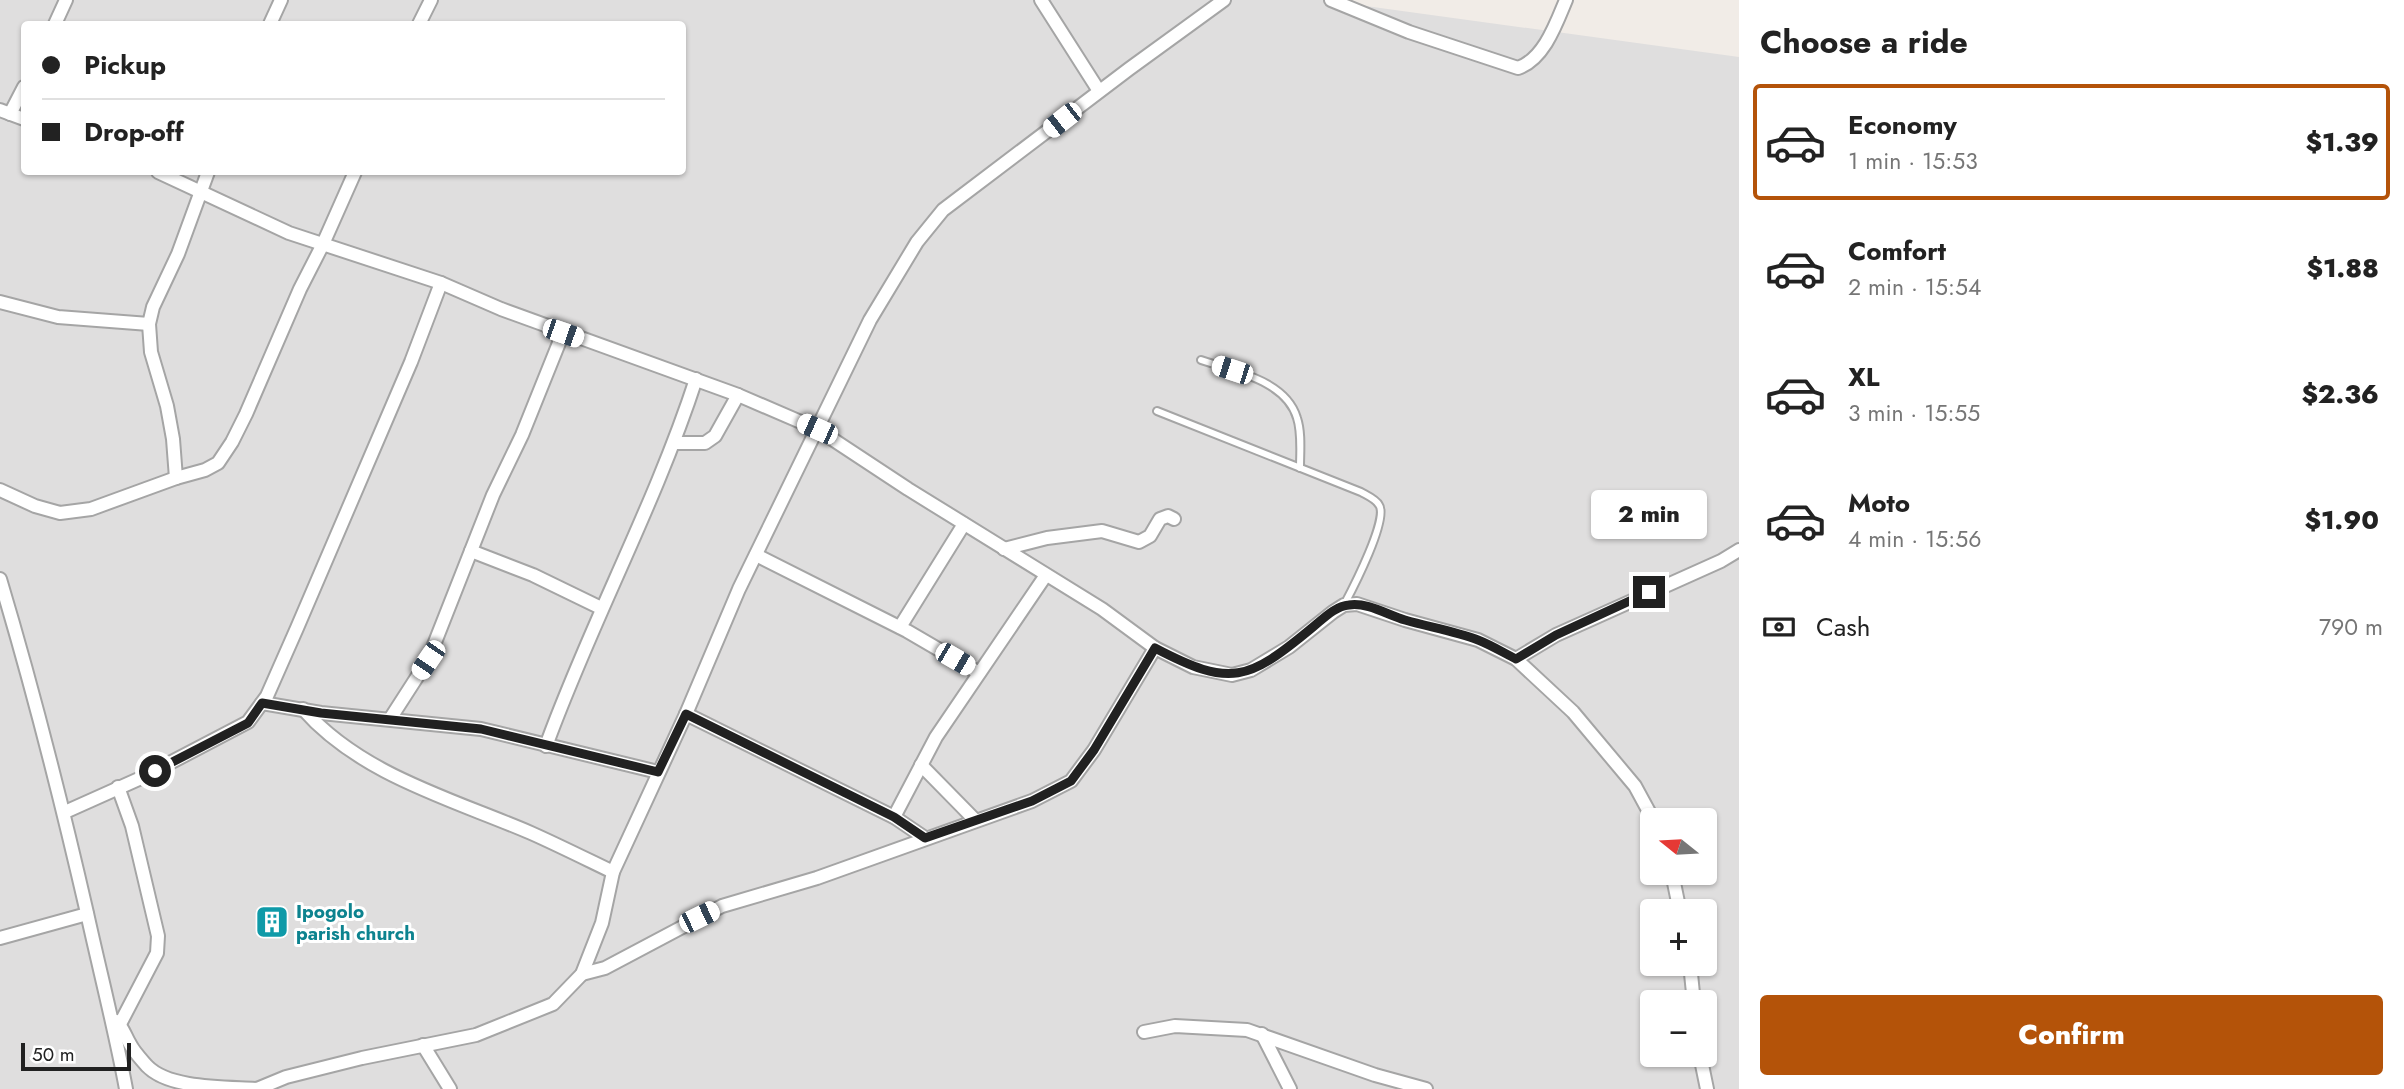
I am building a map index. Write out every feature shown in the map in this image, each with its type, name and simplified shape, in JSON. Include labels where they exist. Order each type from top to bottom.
[{"type":"street","points":[[56,21],[66,0]]},
{"type":"street","points":[[271,21],[281,0]]},
{"type":"street","points":[[420,21],[431,0]]},
{"type":"street","points":[[1041,0],[1099,91]]},
{"type":"street","points":[[116,1021],[131,1047],[151,1070],[172,1082],[206,1087],[257,1089],[286,1077],[477,1035],[553,1004],[582,974],[603,923],[613,873],[756,555],[870,320],[917,242],[943,210],[1224,0]]},
{"type":"street","points":[[1331,0],[1409,32],[1518,68],[1531,63],[1543,46],[1566,0]]},
{"type":"street","points":[[5,112],[21,91]]},
{"type":"street","points":[[165,175],[289,233],[441,283],[563,333],[738,395],[817,429],[1102,609],[1155,648],[1193,667],[1231,675],[1251,670],[1345,605],[1357,604],[1478,640],[1516,659],[1573,712],[1634,786],[1647,808]]},
{"type":"street","points":[[176,478],[173,439],[167,406],[151,352],[149,324],[153,307],[178,254],[207,175]]},
{"type":"street","points":[[0,490],[35,506],[60,513],[91,509],[205,470],[218,463],[232,442],[354,175]]},
{"type":"street","points":[[65,812],[248,723],[262,703],[298,628],[381,427],[411,362],[441,283]]},
{"type":"street","points":[[0,302],[58,317],[149,324]]},
{"type":"street","points":[[390,719],[428,660],[493,495],[522,435],[563,333]]},
{"type":"street","points":[[546,746],[601,608],[675,443],[696,379]]},
{"type":"street","points":[[675,443],[705,443],[715,436],[738,395]]},
{"type":"street","points":[[1004,549],[1047,538],[1102,531],[1139,542],[1150,536],[1164,516],[1174,519]]},
{"type":"street","points":[[900,626],[964,524]]},
{"type":"street","points":[[1516,659],[1556,635],[1721,561],[1739,550]]},
{"type":"street","points":[[471,551],[533,575],[601,608]]},
{"type":"street","points":[[756,555],[900,626],[979,673]]},
{"type":"street","points":[[894,817],[936,737],[1046,575]]},
{"type":"street","points":[[0,579],[22,650],[65,812],[87,914],[116,1021],[127,1089]]},
{"type":"street","points":[[582,974],[605,968],[722,906],[817,878],[1032,801],[1071,781],[1094,750],[1155,648]]},
{"type":"street","points":[[262,703],[481,729],[658,772]]},
{"type":"street","points":[[302,709],[348,751],[378,768],[532,834],[613,873]]},
{"type":"street","points":[[686,714],[894,817],[925,838]]},
{"type":"street","points":[[921,765],[975,820]]},
{"type":"street","points":[[116,1021],[157,953],[158,936],[132,826],[118,787]]},
{"type":"street","points":[[0,938],[87,914]]},
{"type":"street","points":[[1144,1032],[1174,1026],[1236,1029],[1262,1034],[1375,1075],[1426,1089]]},
{"type":"street","points":[[1262,1034],[1290,1089]]},
{"type":"street","points":[[423,1045],[450,1089]]},
{"type":"street","points":[[1702,1067],[1707,1089]]},
{"type":"lane","points":[[1201,360],[1266,384],[1279,392],[1297,417],[1300,468]]},
{"type":"lane","points":[[1157,411],[1361,492],[1380,505],[1375,538],[1345,605]]},
{"type":"shaded area","points":[[0,0],[1322,0],[1739,57],[1739,1089],[0,1089]]},
{"type":"place","name":"Ipogolo parish church","points":[[272,922]]},
{"type":"route","points":[[155,771],[248,723],[262,703],[321,713],[481,729],[658,772],[686,714],[894,817],[925,838],[1032,801],[1071,781],[1094,750],[1155,648],[1193,667],[1231,675],[1251,670],[1264,663],[1333,612],[1345,605],[1357,604],[1478,640],[1516,659],[1556,635],[1649,592]]}]
